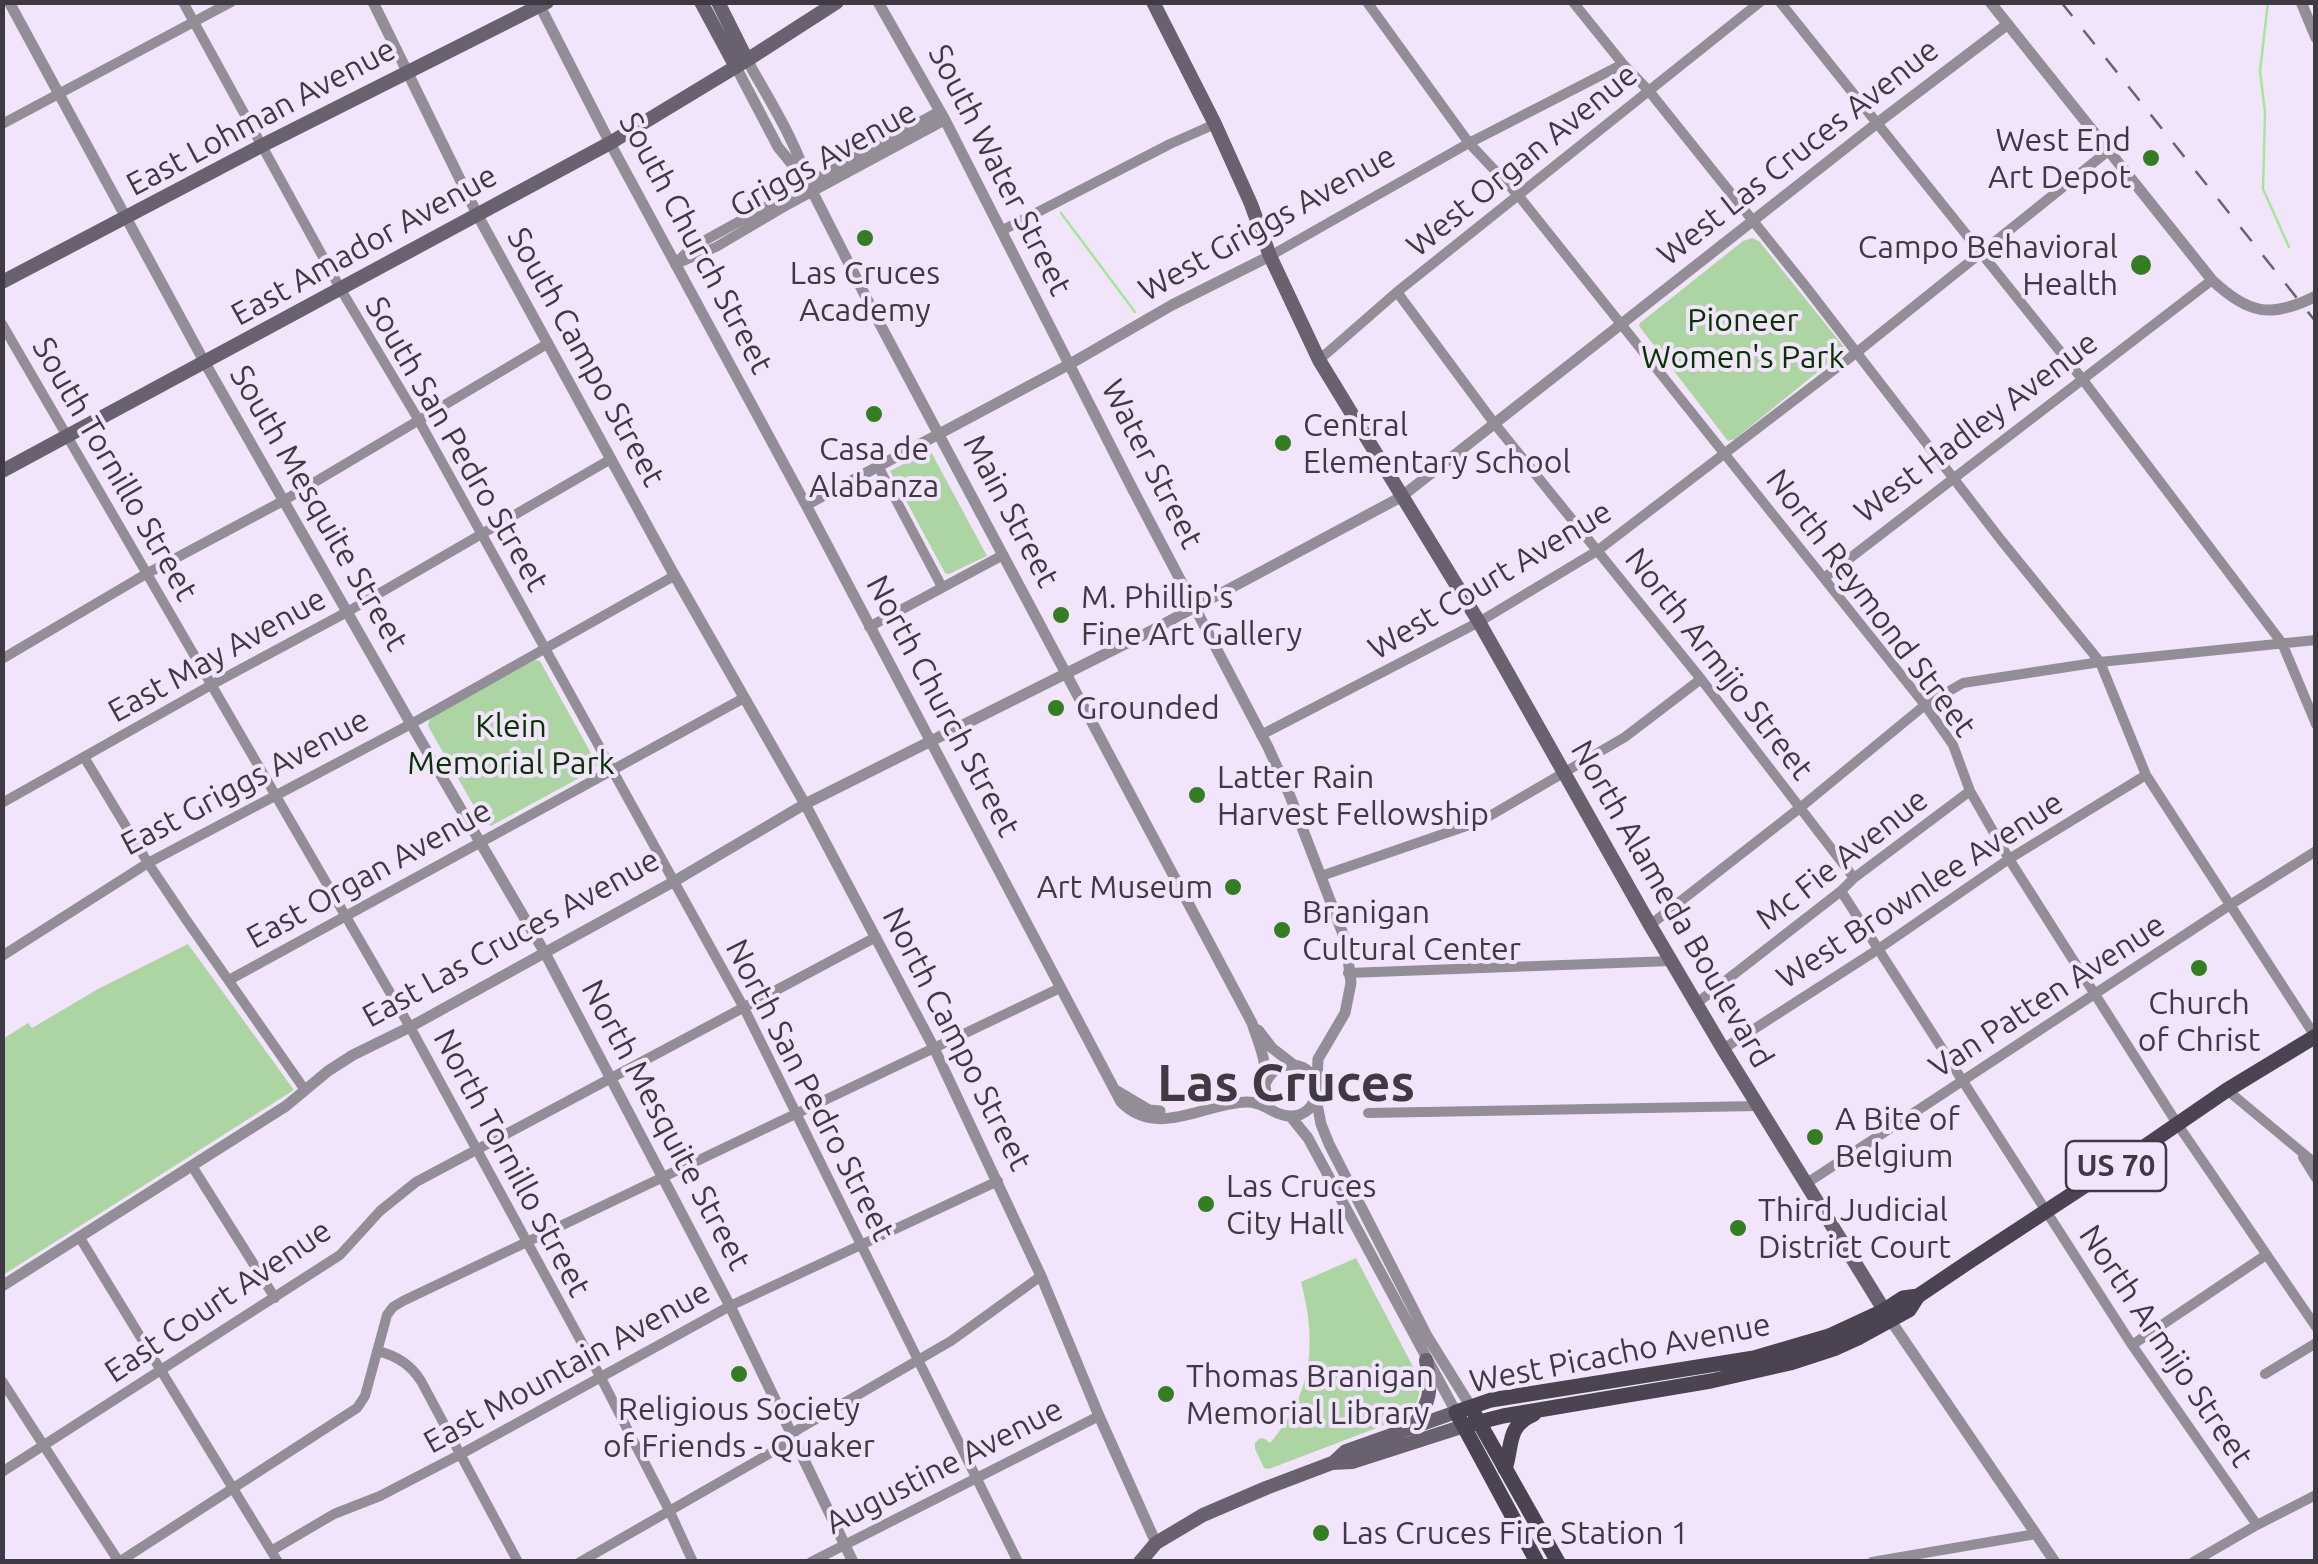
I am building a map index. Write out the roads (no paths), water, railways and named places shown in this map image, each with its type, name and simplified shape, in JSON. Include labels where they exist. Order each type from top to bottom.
[{"type":"main road","points":[[701,2],[742,63]]},
{"type":"main road","points":[[718,2],[742,63]]},
{"type":"main road","name":"East Amador Avenue","points":[[2,471],[610,142],[837,2]]},
{"type":"main road","name":"North Alameda Boulevard","points":[[1153,2],[1215,124],[1318,360],[1479,622],[1696,1003],[1887,1316]]},
{"type":"main road","name":"East Lohman Avenue","points":[[2,282],[543,4]]},
{"type":"main road","name":"West Picacho Avenue","points":[[1332,1463],[1346,1451],[1412,1428],[1711,1381],[1836,1348],[1887,1316],[1904,1298],[1918,1296],[2227,1090],[2315,1036]]},
{"type":"main road","name":"West Picacho Avenue","points":[[1467,1417],[1491,1400],[1754,1358],[1887,1316]]},
{"type":"main road","points":[[1412,1428],[1430,1398],[1426,1360]]},
{"type":"main road","points":[[1506,1469],[1510,1436],[1525,1418],[1547,1409]]},
{"type":"main road","points":[[1140,1562],[1156,1543],[1203,1515],[1332,1463],[1352,1462],[1467,1417]]},
{"type":"main road","points":[[1467,1417],[1506,1469],[1558,1562]]},
{"type":"main road","points":[[1467,1417],[1537,1562]]},
{"type":"street","name":"South Mesquite Street","points":[[9,2],[205,363],[411,724]]},
{"type":"street","name":"South San Pedro Street","points":[[183,2],[544,648]]},
{"type":"street","points":[[2,124],[231,2]]},
{"type":"street","name":"South Campo Street","points":[[373,2],[477,214],[674,576]]},
{"type":"street","name":"South Water Street","points":[[878,2],[943,115],[1070,364]]},
{"type":"street","name":"North Reymond Street","points":[[1366,2],[1469,143],[1518,194],[1925,705],[1953,745],[1970,791],[2009,859],[2178,1124],[2316,1327]]},
{"type":"street","points":[[1574,2],[1649,91],[2100,662],[2146,775],[2315,1036]]},
{"type":"street","name":"West Organ Avenue","points":[[1318,360],[1397,292],[1760,2]]},
{"type":"street","points":[[1780,2],[2084,380],[2282,643],[2316,724]]},
{"type":"street","points":[[1990,2],[2212,280],[2239,302],[2265,310],[2288,308],[2316,296]]},
{"type":"street","points":[[2301,2],[2316,38]]},
{"type":"street","name":"South Church Street","points":[[543,4],[610,142],[806,505]]},
{"type":"street","name":"West Las Cruces Avenue","points":[[1066,674],[1401,497],[2008,24]]},
{"type":"street","name":"Main Street","points":[[742,63],[791,140],[810,187],[1252,1023],[1263,1055],[1265,1083]]},
{"type":"street","name":"West Griggs Avenue","points":[[939,433],[1172,305],[1270,256],[1469,143],[1623,64]]},
{"type":"street","name":"Griggs Avenue","points":[[676,264],[691,248],[943,115]]},
{"type":"street","points":[[1001,231],[1215,124]]},
{"type":"street","name":"West Court Avenue","points":[[1261,735],[1479,622],[1597,551],[1856,353],[2108,151]]},
{"type":"street","name":"West Hadley Avenue","points":[[1824,578],[2212,280]]},
{"type":"street","name":"North Armijo Street","points":[[1397,292],[1494,423],[1701,679],[1854,878]]},
{"type":"street","name":"South Tornillo Street","points":[[2,324],[276,794]]},
{"type":"street","points":[[2,659],[146,574],[283,501],[547,344]]},
{"type":"street","name":"Water Street","points":[[1070,364],[1261,735],[1290,796],[1346,942],[1352,983],[1349,1002],[1318,1059],[1316,1094]]},
{"type":"street","points":[[806,505],[939,433]]},
{"type":"street","name":"East May Avenue","points":[[2,803],[347,612],[611,459]]},
{"type":"street","points":[[878,466],[942,587]]},
{"type":"street","name":"North Church Street","points":[[806,505],[1122,1102],[1144,1116],[1161,1118],[1194,1115],[1248,1102],[1271,1110]]},
{"type":"street","points":[[869,628],[1003,555]]},
{"type":"street","name":"East Griggs Avenue","points":[[2,956],[148,863],[411,724],[674,576]]},
{"type":"street","name":"North Campo Street","points":[[674,576],[805,804],[934,1048],[1041,1276],[1156,1543]]},
{"type":"street","points":[[1650,924],[1925,705],[1962,683],[2100,662],[2316,640]]},
{"type":"street","name":"North San Pedro Street","points":[[544,648],[744,1008],[1018,1562]]},
{"type":"street","name":"East Las Cruces Avenue","points":[[2,1286],[286,1106],[353,1055],[673,882],[805,804],[1066,674]]},
{"type":"street","points":[[1320,876],[1480,821],[1625,736],[1701,679]]},
{"type":"street","name":"East Organ Avenue","points":[[228,980],[744,698]]},
{"type":"street","name":"North Mesquite Street","points":[[411,724],[545,953],[730,1306],[853,1562]]},
{"type":"street","points":[[84,756],[148,863],[305,1090]]},
{"type":"street","name":"West Brownlee Avenue","points":[[1723,1048],[1877,950],[2009,859],[2146,775]]},
{"type":"street","name":"Mc Fie Avenue","points":[[1696,1003],[1970,791]]},
{"type":"street","name":"North Tornillo Street","points":[[276,794],[410,1026],[600,1376],[692,1562]]},
{"type":"street","name":"Van Patten Avenue","points":[[1806,1182],[2316,851]]},
{"type":"street","name":"North Armijo Street","points":[[1841,891],[2132,1345],[2257,1525]]},
{"type":"street","name":"East Court Avenue","points":[[2,1472],[340,1255],[398,1194],[416,1182],[876,937]]},
{"type":"street","points":[[1348,972],[1672,961]]},
{"type":"street","name":"Water Street","points":[[1297,1066],[1312,1055],[1333,1024],[1348,972]]},
{"type":"street","points":[[2,1381],[119,1562],[357,1408],[365,1396],[387,1315],[393,1307],[1060,988]]},
{"type":"street","name":"Main Street","points":[[1252,1023],[1272,1048],[1297,1066]]},
{"type":"street","points":[[1117,1092],[1149,1110],[1177,1112],[1248,1094],[1282,1066],[1297,1066],[1311,1075],[1329,1144],[1467,1417]]},
{"type":"street","points":[[1265,1083],[1265,1099],[1271,1110],[1282,1116],[1306,1112],[1316,1094]]},
{"type":"street","points":[[2227,1090],[2316,1164]]},
{"type":"street","points":[[1368,1113],[1758,1106]]},
{"type":"street","points":[[1291,1117],[1315,1152],[1426,1360],[1467,1417]]},
{"type":"street","points":[[2302,1155],[2316,1178]]},
{"type":"street","points":[[192,1166],[275,1298]]},
{"type":"street","name":"East Mountain Avenue","points":[[271,1550],[334,1514],[380,1496],[460,1454],[730,1306],[998,1181]]},
{"type":"street","points":[[80,1238],[278,1562]]},
{"type":"street","points":[[2132,1345],[2266,1255]]},
{"type":"street","points":[[580,1562],[919,1361],[1041,1276]]},
{"type":"street","name":"North Alameda Boulevard","points":[[1887,1316],[2056,1562]]},
{"type":"street","points":[[2265,1374],[2316,1343]]},
{"type":"street","points":[[377,1351],[387,1353],[415,1372],[518,1562]]},
{"type":"street","name":"Augustine Avenue","points":[[811,1562],[1099,1416]]},
{"type":"street","points":[[2194,1562],[2316,1496]]},
{"type":"street","points":[[1872,1562],[2036,1534]]},
{"type":"waterway","points":[[2268,2],[2260,71],[2265,112],[2263,189],[2289,247]]},
{"type":"waterway","points":[[1061,213],[1135,312]]},
{"type":"railway","points":[[2061,2],[2316,322]]},
{"type":"place","name":"West End Art Depot","points":[[2151,158]]},
{"type":"place","name":"Las Cruces Academy","points":[[865,238]]},
{"type":"place","name":"Campo Behavioral Health","points":[[2141,265]]},
{"type":"place","name":"Casa de Alabanza","points":[[874,414]]},
{"type":"place","name":"Central Elementary School","points":[[1283,443]]},
{"type":"place","name":"M. Phillip's Fine Art Gallery","points":[[1061,615]]},
{"type":"place","name":"Grounded","points":[[1056,708]]},
{"type":"place","name":"Latter Rain Harvest Fellowship","points":[[1197,795]]},
{"type":"place","name":"Art Museum","points":[[1233,887]]},
{"type":"place","name":"Branigan Cultural Center","points":[[1282,930]]},
{"type":"place","name":"Church of Christ","points":[[2199,968]]},
{"type":"place","name":"A Bite of Belgium","points":[[1815,1137]]},
{"type":"place","name":"Las Cruces City Hall","points":[[1206,1204]]},
{"type":"place","name":"Third Judicial District Court","points":[[1738,1228]]},
{"type":"place","name":"Religious Society of Friends - Quaker","points":[[739,1374]]},
{"type":"place","name":"Thomas Branigan Memorial Library","points":[[1166,1394]]},
{"type":"place","name":"Las Cruces Fire Station 1","points":[[1321,1533]]},
{"type":"district","name":"Las Cruces","points":[[1286,1084]]},
{"type":"park label","name":"Pioneer Women's Park","points":[[1743,338]]},
{"type":"park label","name":"Klein Memorial Park","points":[[511,744]]}]
